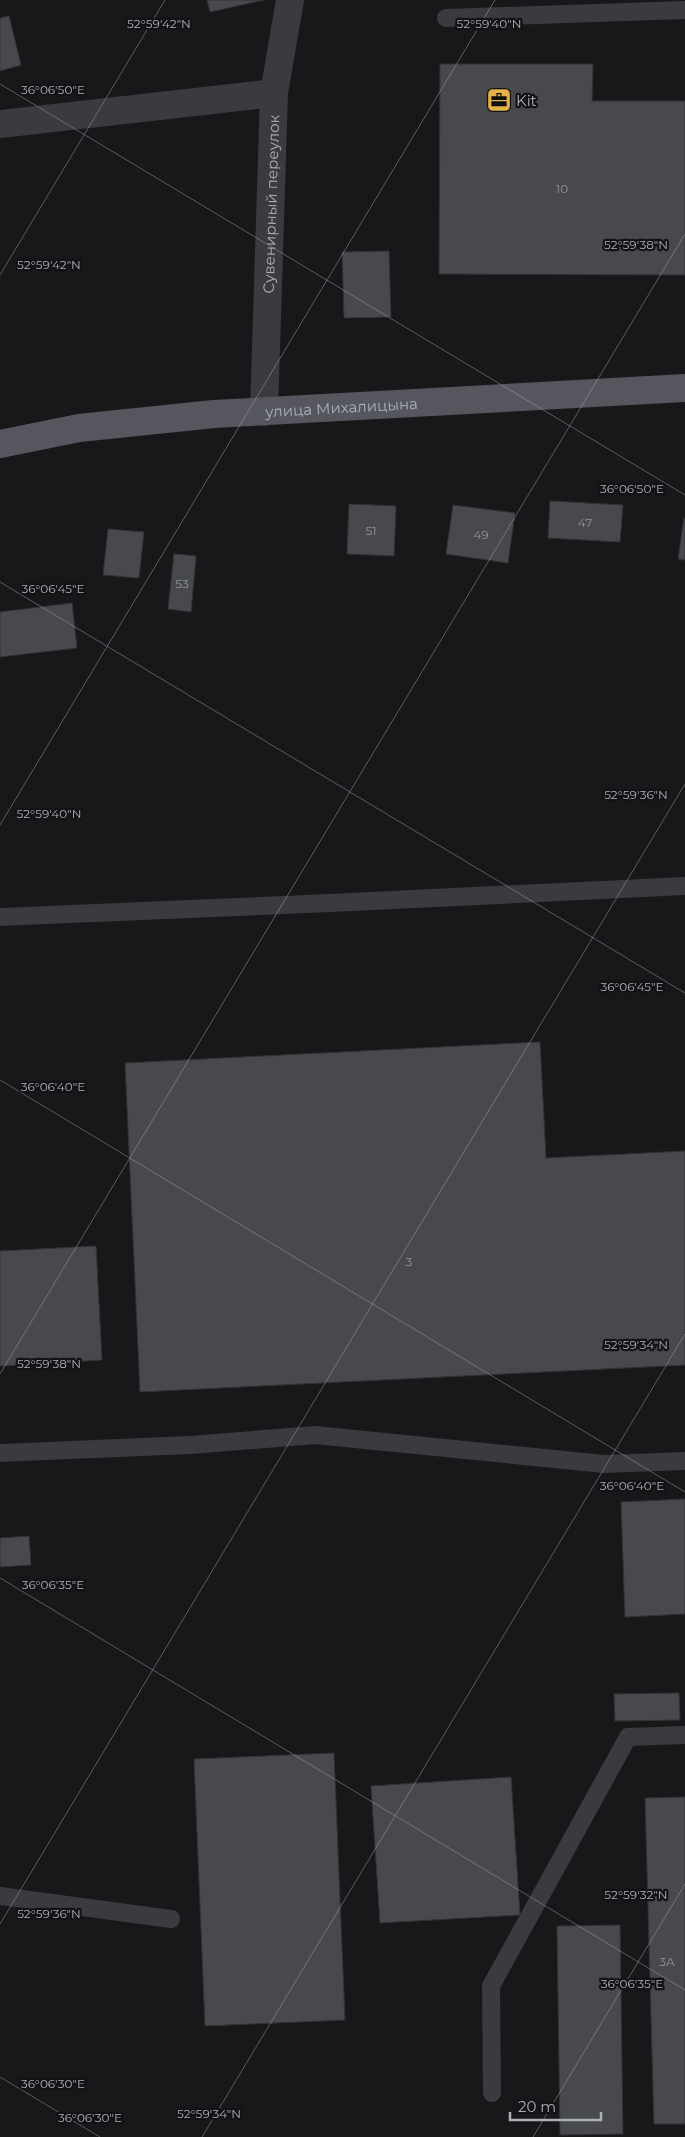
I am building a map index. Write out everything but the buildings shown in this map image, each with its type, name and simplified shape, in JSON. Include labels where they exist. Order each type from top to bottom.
[{"type":"main road","name":"улица Михалицына","points":[[0,444],[79,428],[214,414],[685,388]]},
{"type":"street","name":"Сувенирный переулок","points":[[264,412],[274,93],[290,0]]},
{"type":"street","points":[[0,124],[274,93]]},
{"type":"lane","points":[[446,18],[685,10]]},
{"type":"lane","points":[[0,917],[685,886]]},
{"type":"lane","points":[[0,1453],[190,1445],[315,1435],[604,1464],[685,1461]]},
{"type":"lane","points":[[492,2093],[491,1986],[628,1737],[685,1735]]},
{"type":"lane","points":[[0,1896],[171,1919]]},
{"type":"place","name":"Kit","points":[[499,100]]}]
